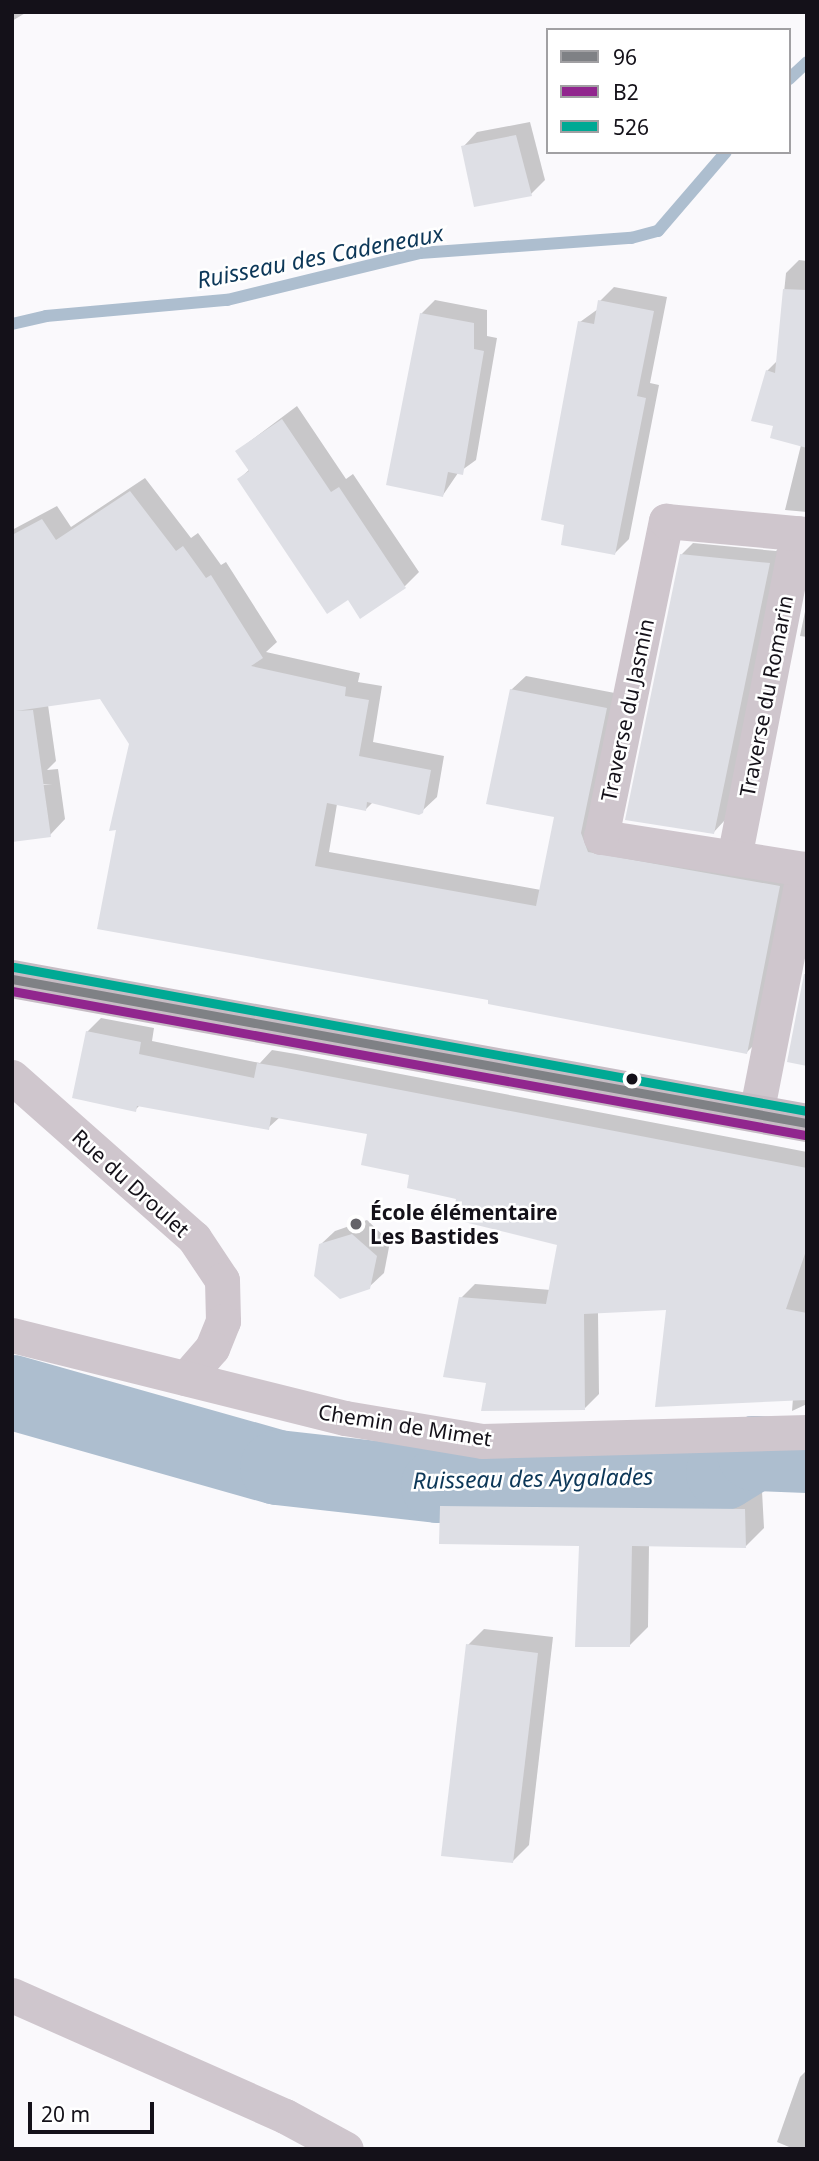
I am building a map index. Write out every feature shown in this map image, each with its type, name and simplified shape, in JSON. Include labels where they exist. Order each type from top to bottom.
[{"type":"main road","points":[[12,979],[807,1123]]},
{"type":"street","name":"Traverse du Jasmin","points":[[756,1114],[804,869],[601,837],[666,521],[802,533]]},
{"type":"street","name":"Traverse du Romarin","points":[[734,858],[802,533]]},
{"type":"street","name":"Rue du Droulet","points":[[12,1077],[194,1237],[222,1280],[223,1321],[212,1348],[186,1378]]},
{"type":"street","name":"Chemin de Mimet","points":[[12,1335],[345,1418],[482,1441],[807,1432]]},
{"type":"street","points":[[12,1995],[285,2116],[345,2149]]},
{"type":"building","points":[[516,135],[532,196],[474,207],[461,146]]},
{"type":"building","points":[[783,289],[807,290],[807,448],[770,438],[773,426],[751,421],[766,370],[775,373]]},
{"type":"building","points":[[598,300],[654,311],[637,396],[646,398],[615,555],[561,545],[564,525],[541,520],[578,321],[594,324]]},
{"type":"building","points":[[420,313],[474,323],[474,349],[484,351],[463,475],[448,472],[443,497],[386,485]]},
{"type":"building","points":[[282,419],[331,492],[339,487],[406,588],[360,619],[348,600],[327,614],[237,479],[249,471],[235,451]]},
{"type":"building","points":[[130,491],[176,551],[183,546],[206,578],[211,575],[263,658],[251,666],[346,687],[345,696],[369,700],[359,756],[431,770],[423,813],[419,815],[367,802],[366,811],[327,803],[315,866],[536,906],[554,817],[486,804],[510,689],[607,708],[581,833],[588,852],[780,886],[747,1054],[488,1004],[488,1000],[97,929],[116,830],[109,831],[129,744],[100,699],[16,711],[33,710],[51,837],[12,842],[12,535],[42,519],[56,540]]},
{"type":"building","points":[[680,554],[770,563],[714,834],[625,820]]},
{"type":"building","points":[[804,974],[807,974],[807,1066],[787,1062]]},
{"type":"building","points":[[86,1031],[141,1042],[139,1054],[254,1078],[257,1063],[807,1168],[807,1248],[786,1309],[807,1313],[807,1400],[655,1407],[666,1310],[584,1314],[585,1410],[481,1411],[486,1383],[443,1377],[459,1297],[546,1304],[557,1245],[452,1219],[456,1199],[407,1188],[409,1175],[361,1165],[367,1134],[271,1117],[269,1130],[137,1106],[136,1112],[72,1098]]},
{"type":"building","points":[[352,1234],[377,1256],[370,1289],[340,1299],[314,1276],[319,1244]]},
{"type":"building","points":[[440,1506],[745,1509],[746,1548],[632,1546],[630,1647],[575,1647],[579,1546],[439,1544]]},
{"type":"building","points":[[466,1644],[538,1653],[513,1863],[441,1856]]},
{"type":"waterway","name":"Ruisseau des Cadeneaux","points":[[791,77],[807,62]]},
{"type":"waterway","name":"Ruisseau des Cadeneaux","points":[[12,324],[46,316],[227,300],[420,253],[631,238],[658,231],[724,154]]},
{"type":"waterway","name":"Ruisseau des Aygalades","points":[[12,1392],[277,1467],[438,1485],[723,1472],[754,1453],[807,1455]]},
{"type":"transit line","name":"526","points":[[14,967],[807,1111]]},
{"type":"transit line","name":"96","points":[[12,979],[807,1123]]},
{"type":"transit line","name":"B2","points":[[12,991],[805,1135]]},
{"type":"place","name":"École élémentaire Les Bastides","points":[[356,1224]]}]
